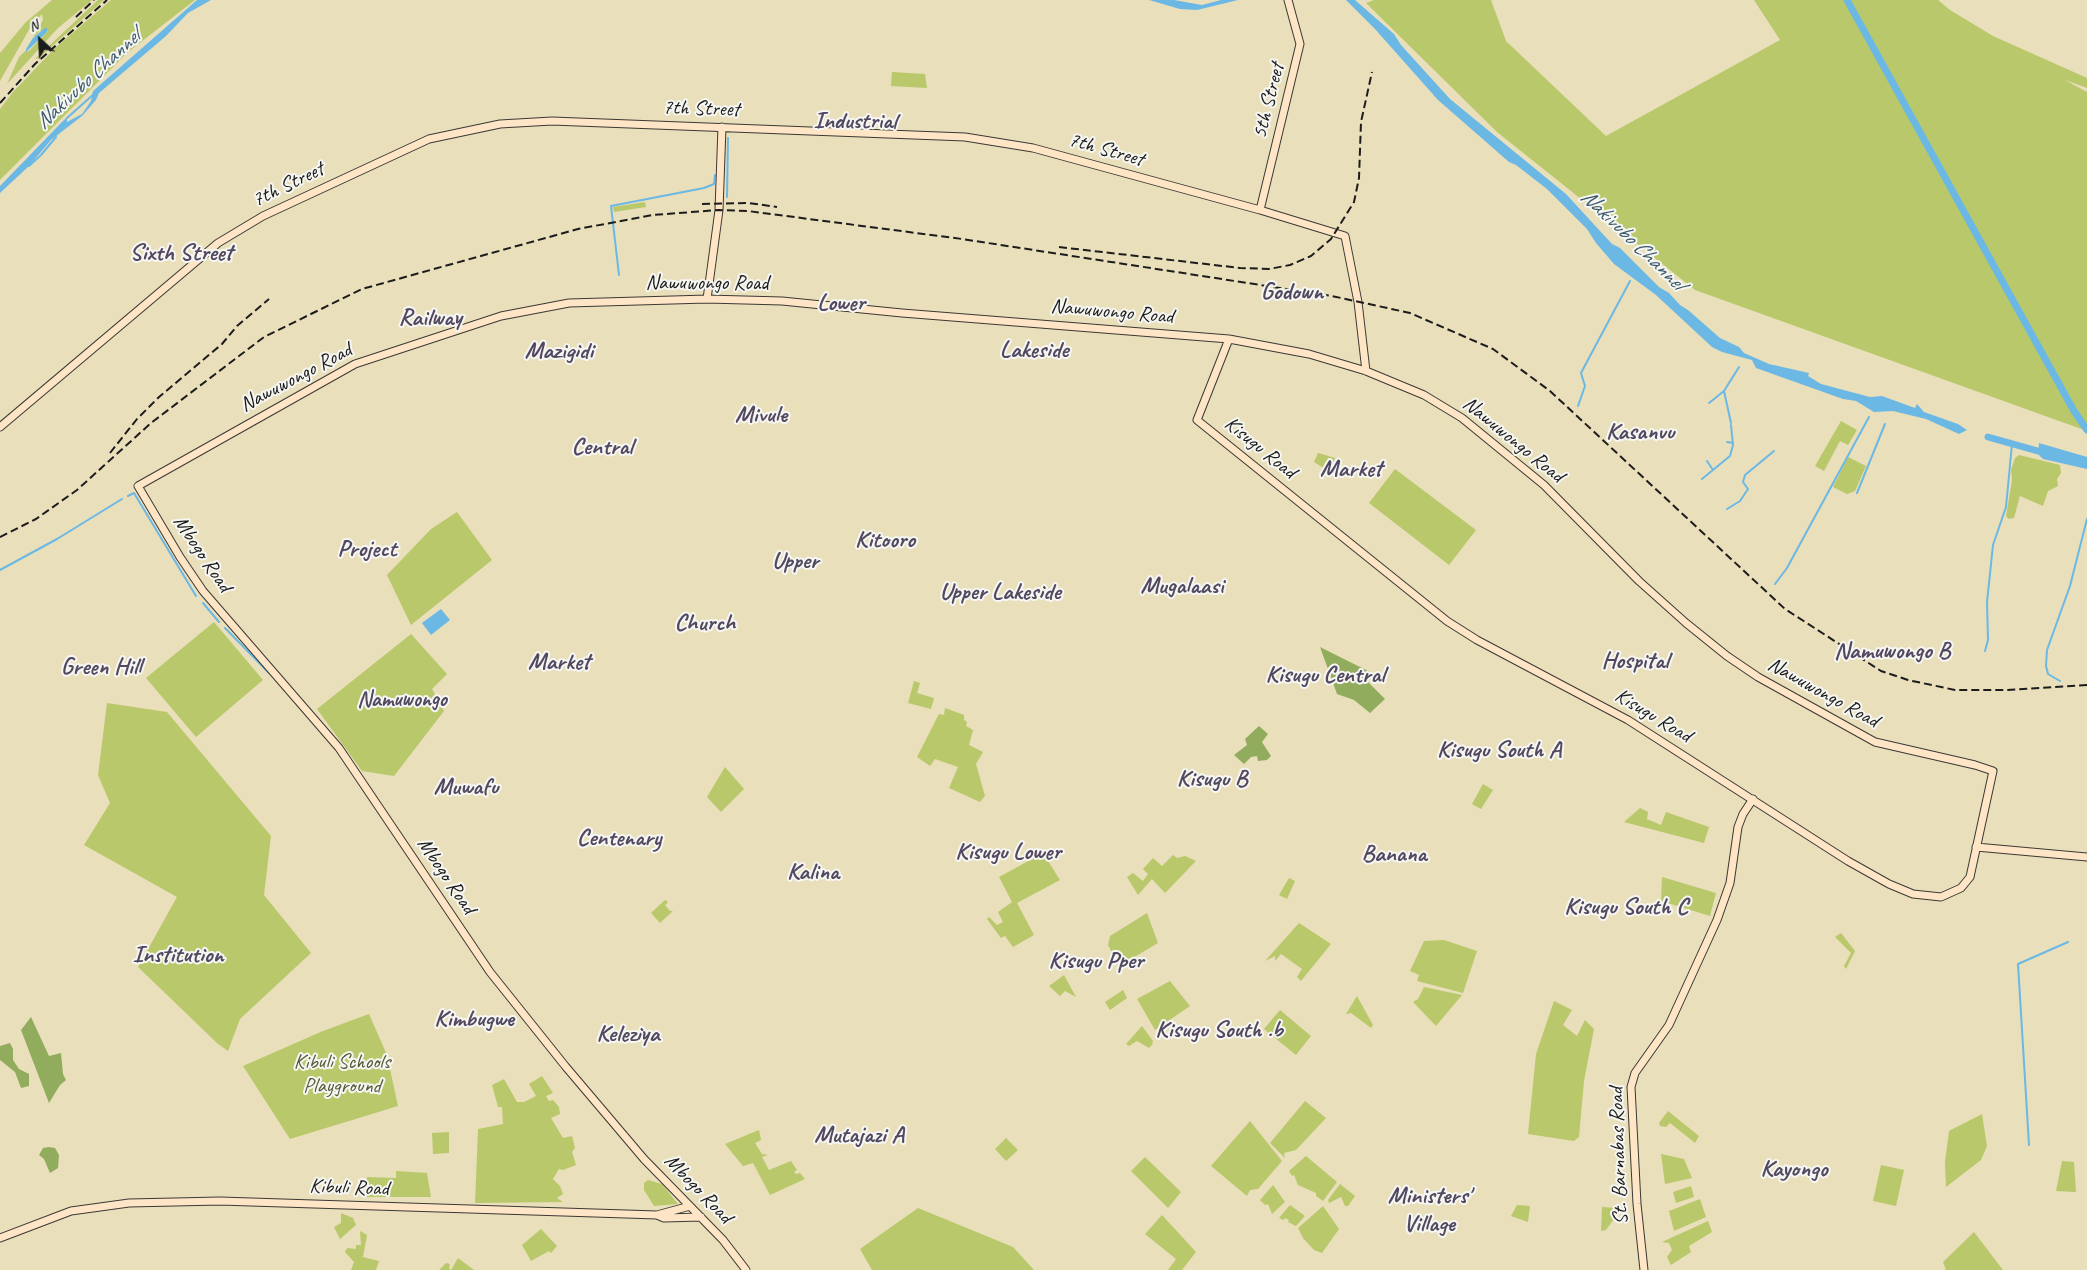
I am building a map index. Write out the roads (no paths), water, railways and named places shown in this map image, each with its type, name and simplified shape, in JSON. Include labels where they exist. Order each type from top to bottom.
[{"type":"street","name":"5th Street","points":[[1260,210],[1300,44],[1288,0]]},
{"type":"street","name":"7th Street","points":[[0,427],[218,243],[263,216],[407,147],[453,132],[500,124],[552,121],[965,136],[1000,141],[1033,148],[1260,210],[1345,236],[1358,302],[1366,371]]},
{"type":"street","points":[[707,300],[719,210],[722,128]]},
{"type":"street","name":"Nawuwongo Road","points":[[138,486],[355,364],[501,316],[545,307],[569,304],[782,300],[902,313],[1229,339],[1309,354],[1366,371],[1424,395],[1462,418],[1544,486],[1639,581],[1686,623],[1727,656],[1758,677],[1875,742],[1975,765],[1992,771]]},
{"type":"street","name":"Kisugu Road","points":[[1229,339],[1197,420],[1447,621],[1477,640],[1628,720],[1848,861],[1889,884],[1914,894],[1940,897],[1962,888],[1970,878],[1992,771]]},
{"type":"street","name":"Mbogo Road","points":[[138,486],[180,557],[203,591],[339,748],[490,972],[590,1096],[644,1159],[730,1248],[746,1270]]},
{"type":"street","name":"St. Barnabas Road","points":[[1644,1270],[1638,1224],[1631,1087],[1635,1073],[1669,1025],[1717,920],[1730,883],[1738,827],[1743,814],[1754,799]]},
{"type":"street","points":[[1976,847],[2087,857]]},
{"type":"street","name":"Kibuli Road","points":[[0,1238],[71,1211],[129,1203],[220,1201],[657,1215],[664,1218],[701,1217]]},
{"type":"street","points":[[657,1215],[690,1206]]},
{"type":"water","points":[[197,0],[211,0],[188,13],[166,36],[99,93],[96,100],[82,116],[51,140],[29,166],[0,193],[0,186],[67,117],[67,122],[82,114],[91,101],[93,91]]},
{"type":"water","points":[[1149,0],[1174,0],[1202,5],[1221,0],[1238,0],[1197,10],[1180,9]]},
{"type":"water","points":[[1346,0],[1355,0],[1394,34],[1401,45],[1450,99],[1566,194],[1612,244],[1620,248],[1659,287],[1669,293],[1680,305],[1720,338],[1739,347],[1744,353],[1769,364],[1809,373],[1808,376],[1821,384],[1870,397],[1882,396],[1915,408],[1917,404],[1924,412],[1958,424],[1967,430],[1959,434],[1926,419],[1893,411],[1874,412],[1856,401],[1843,399],[1756,368],[1752,360],[1722,352],[1712,347],[1656,295],[1614,264],[1587,229],[1547,189],[1516,165],[1509,162],[1438,100],[1375,29]]},
{"type":"water","points":[[45,28],[48,29],[46,33],[26,52],[33,38]]},
{"type":"water","points":[[2039,443],[2087,457],[2087,469],[2043,459],[2038,454]]},
{"type":"water","points":[[441,609],[450,620],[431,635],[422,623]]},
{"type":"waterway","points":[[1847,0],[2074,411],[2087,430]]},
{"type":"waterway","points":[[67,118],[95,93]]},
{"type":"waterway","points":[[29,166],[56,137]]},
{"type":"waterway","points":[[727,197],[728,138]]},
{"type":"waterway","points":[[619,275],[611,206],[704,188],[714,184],[715,175]]},
{"type":"waterway","points":[[1578,406],[1585,386],[1581,373],[1630,281]]},
{"type":"waterway","points":[[1731,423],[1724,391],[1739,367]]},
{"type":"waterway","points":[[1709,403],[1724,391]]},
{"type":"waterway","points":[[1775,584],[1787,568],[1869,417]]},
{"type":"waterway","points":[[1857,493],[1885,424]]},
{"type":"waterway","points":[[1702,479],[1730,456],[1733,445],[1731,425]]},
{"type":"waterway","name":"Nakivubo Channel","points":[[1988,437],[2045,453]]},
{"type":"waterway","points":[[1727,442],[1733,443]]},
{"type":"waterway","points":[[1985,651],[1988,640],[1987,602],[1993,545],[2006,507],[2012,444]]},
{"type":"waterway","points":[[1727,509],[1740,501],[1748,489],[1743,482],[1745,475],[1774,451]]},
{"type":"waterway","points":[[1707,461],[1713,470]]},
{"type":"waterway","points":[[128,496],[134,493],[196,596]]},
{"type":"waterway","points":[[0,570],[57,539],[122,499]]},
{"type":"waterway","points":[[2060,681],[2048,674],[2046,666],[2047,650],[2070,586],[2087,519]]},
{"type":"waterway","points":[[203,603],[219,622]]},
{"type":"waterway","points":[[225,628],[269,673]]},
{"type":"waterway","points":[[2029,1145],[2018,964],[2068,942]]},
{"type":"railway","points":[[76,17],[94,0]]},
{"type":"railway","points":[[0,103],[35,64],[107,0]]},
{"type":"railway","points":[[1059,247],[1240,268],[1269,269],[1290,265],[1311,256],[1331,239],[1354,202],[1359,178],[1361,122],[1372,72]]},
{"type":"railway","points":[[702,204],[749,203],[777,207]]},
{"type":"railway","points":[[0,537],[36,519],[77,490],[151,423],[264,337],[362,289],[578,229],[653,215],[719,210],[748,211],[962,239],[1332,296],[1410,313],[1493,349],[1550,391],[1785,609],[1881,671],[1908,680],[1955,690],[2006,690],[2087,685]]},
{"type":"railway","points":[[110,453],[137,419],[159,397],[222,344],[237,326],[269,299]]},
{"type":"district","name":"Industrial","points":[[855,122]]},
{"type":"district","name":"Sixth Street","points":[[181,254]]},
{"type":"district","name":"Godown","points":[[1292,293]]},
{"type":"district","name":"Lower","points":[[841,304]]},
{"type":"district","name":"Railway","points":[[430,319]]},
{"type":"district","name":"Lakeside","points":[[1034,351]]},
{"type":"district","name":"Mazigidi","points":[[559,352]]},
{"type":"district","name":"Mivule","points":[[761,416]]},
{"type":"district","name":"Kasanvu","points":[[1640,433]]},
{"type":"district","name":"Central","points":[[602,448]]},
{"type":"district","name":"Market","points":[[1351,470]]},
{"type":"district","name":"Kitooro","points":[[885,541]]},
{"type":"district","name":"Project","points":[[367,550]]},
{"type":"district","name":"Upper","points":[[795,562]]},
{"type":"district","name":"Mugalaasi","points":[[1182,587]]},
{"type":"district","name":"Upper Lakeside","points":[[1000,593]]},
{"type":"district","name":"Church","points":[[705,624]]},
{"type":"district","name":"Namuwongo B","points":[[1892,652]]},
{"type":"district","name":"Hospital","points":[[1635,662]]},
{"type":"district","name":"Market","points":[[559,663]]},
{"type":"district","name":"Green Hill","points":[[101,668]]},
{"type":"district","name":"Kisugu Central","points":[[1325,676]]},
{"type":"district","name":"Namuwongo","points":[[402,700]]},
{"type":"district","name":"Kisugu South A","points":[[1499,751]]},
{"type":"district","name":"Kisugu B","points":[[1212,780]]},
{"type":"district","name":"Muwafu","points":[[466,788]]},
{"type":"district","name":"Centenary","points":[[619,839]]},
{"type":"district","name":"Kisugu Lower","points":[[1008,853]]},
{"type":"district","name":"Banana","points":[[1394,855]]},
{"type":"district","name":"Kalina","points":[[813,873]]},
{"type":"district","name":"Kisugu South C","points":[[1626,908]]},
{"type":"district","name":"Institution","points":[[178,956]]},
{"type":"district","name":"Kisugu Pper","points":[[1096,962]]},
{"type":"district","name":"Kimbugwe","points":[[474,1020]]},
{"type":"district","name":"Kisugu South .b","points":[[1219,1031]]},
{"type":"district","name":"Keleziya","points":[[628,1035]]},
{"type":"district","name":"Mutajazi A","points":[[859,1136]]},
{"type":"district","name":"Kayongo","points":[[1794,1170]]},
{"type":"district","name":"Ministers' Village","points":[[1429,1211]]},
{"type":"park label","name":"Kibuli Schools Playground","points":[[342,1074]]}]
